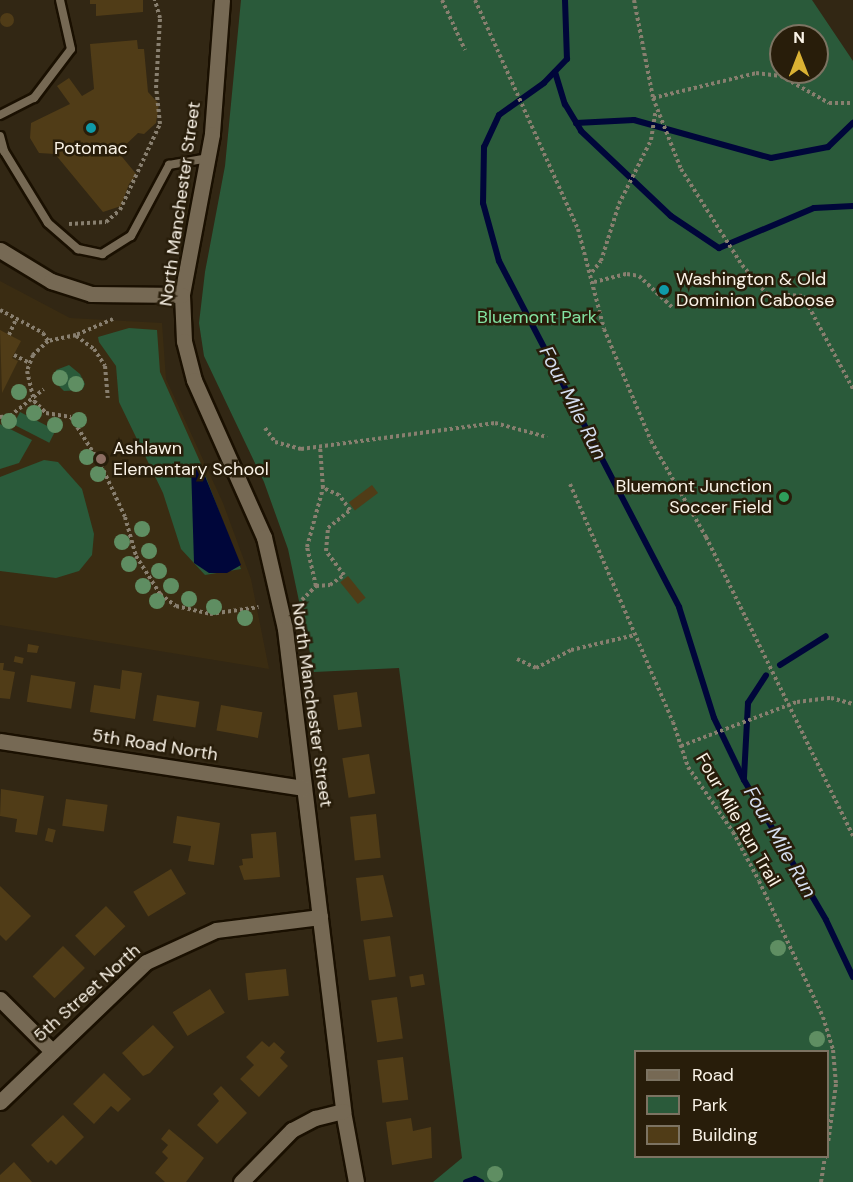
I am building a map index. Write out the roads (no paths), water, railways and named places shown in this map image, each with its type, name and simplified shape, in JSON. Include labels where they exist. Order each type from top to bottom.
[{"type":"street","name":"North Manchester Street","points":[[222,0],[208,158],[182,295],[184,341],[191,370],[264,537],[285,629],[343,1111],[356,1182]]},
{"type":"street","points":[[0,250],[51,281],[91,294],[182,295]]},
{"type":"street","name":"5th Road North","points":[[0,741],[303,788]]},
{"type":"street","name":"5th Street North","points":[[0,1102],[146,962],[216,930],[320,917]]},
{"type":"street","points":[[0,999],[52,1051]]},
{"type":"street","points":[[241,1182],[292,1130],[315,1118],[343,1111]]},
{"type":"lane","points":[[0,115],[34,98],[71,48],[60,0]]},
{"type":"lane","points":[[0,136],[4,151],[48,223],[78,249],[102,254],[120,246],[131,236],[169,165],[208,158]]},
{"type":"waterway","name":"Four Mile Run","points":[[565,0],[567,59],[544,83],[499,115],[484,147],[483,203],[499,261],[679,607],[714,718],[744,780],[826,920],[853,977]]},
{"type":"waterway","points":[[555,72],[565,104],[581,131],[671,216],[719,248],[814,208],[853,206]]},
{"type":"waterway","points":[[576,123],[634,120],[771,158],[828,147],[853,123]]},
{"type":"waterway","points":[[780,665],[826,636]]},
{"type":"waterway","points":[[744,777],[748,703],[766,675]]},
{"type":"waterway","points":[[466,1182],[475,1179],[481,1182]]},
{"type":"place","name":"Potomac","points":[[91,128]]},
{"type":"place","name":"Washington & Old Dominion Caboose","points":[[664,290]]},
{"type":"place","name":"Ashlawn Elementary School","points":[[101,459]]},
{"type":"place","name":"Bluemont Junction Soccer Field","points":[[784,497]]},
{"type":"park label","name":"Bluemont Park","points":[[537,317]]}]
